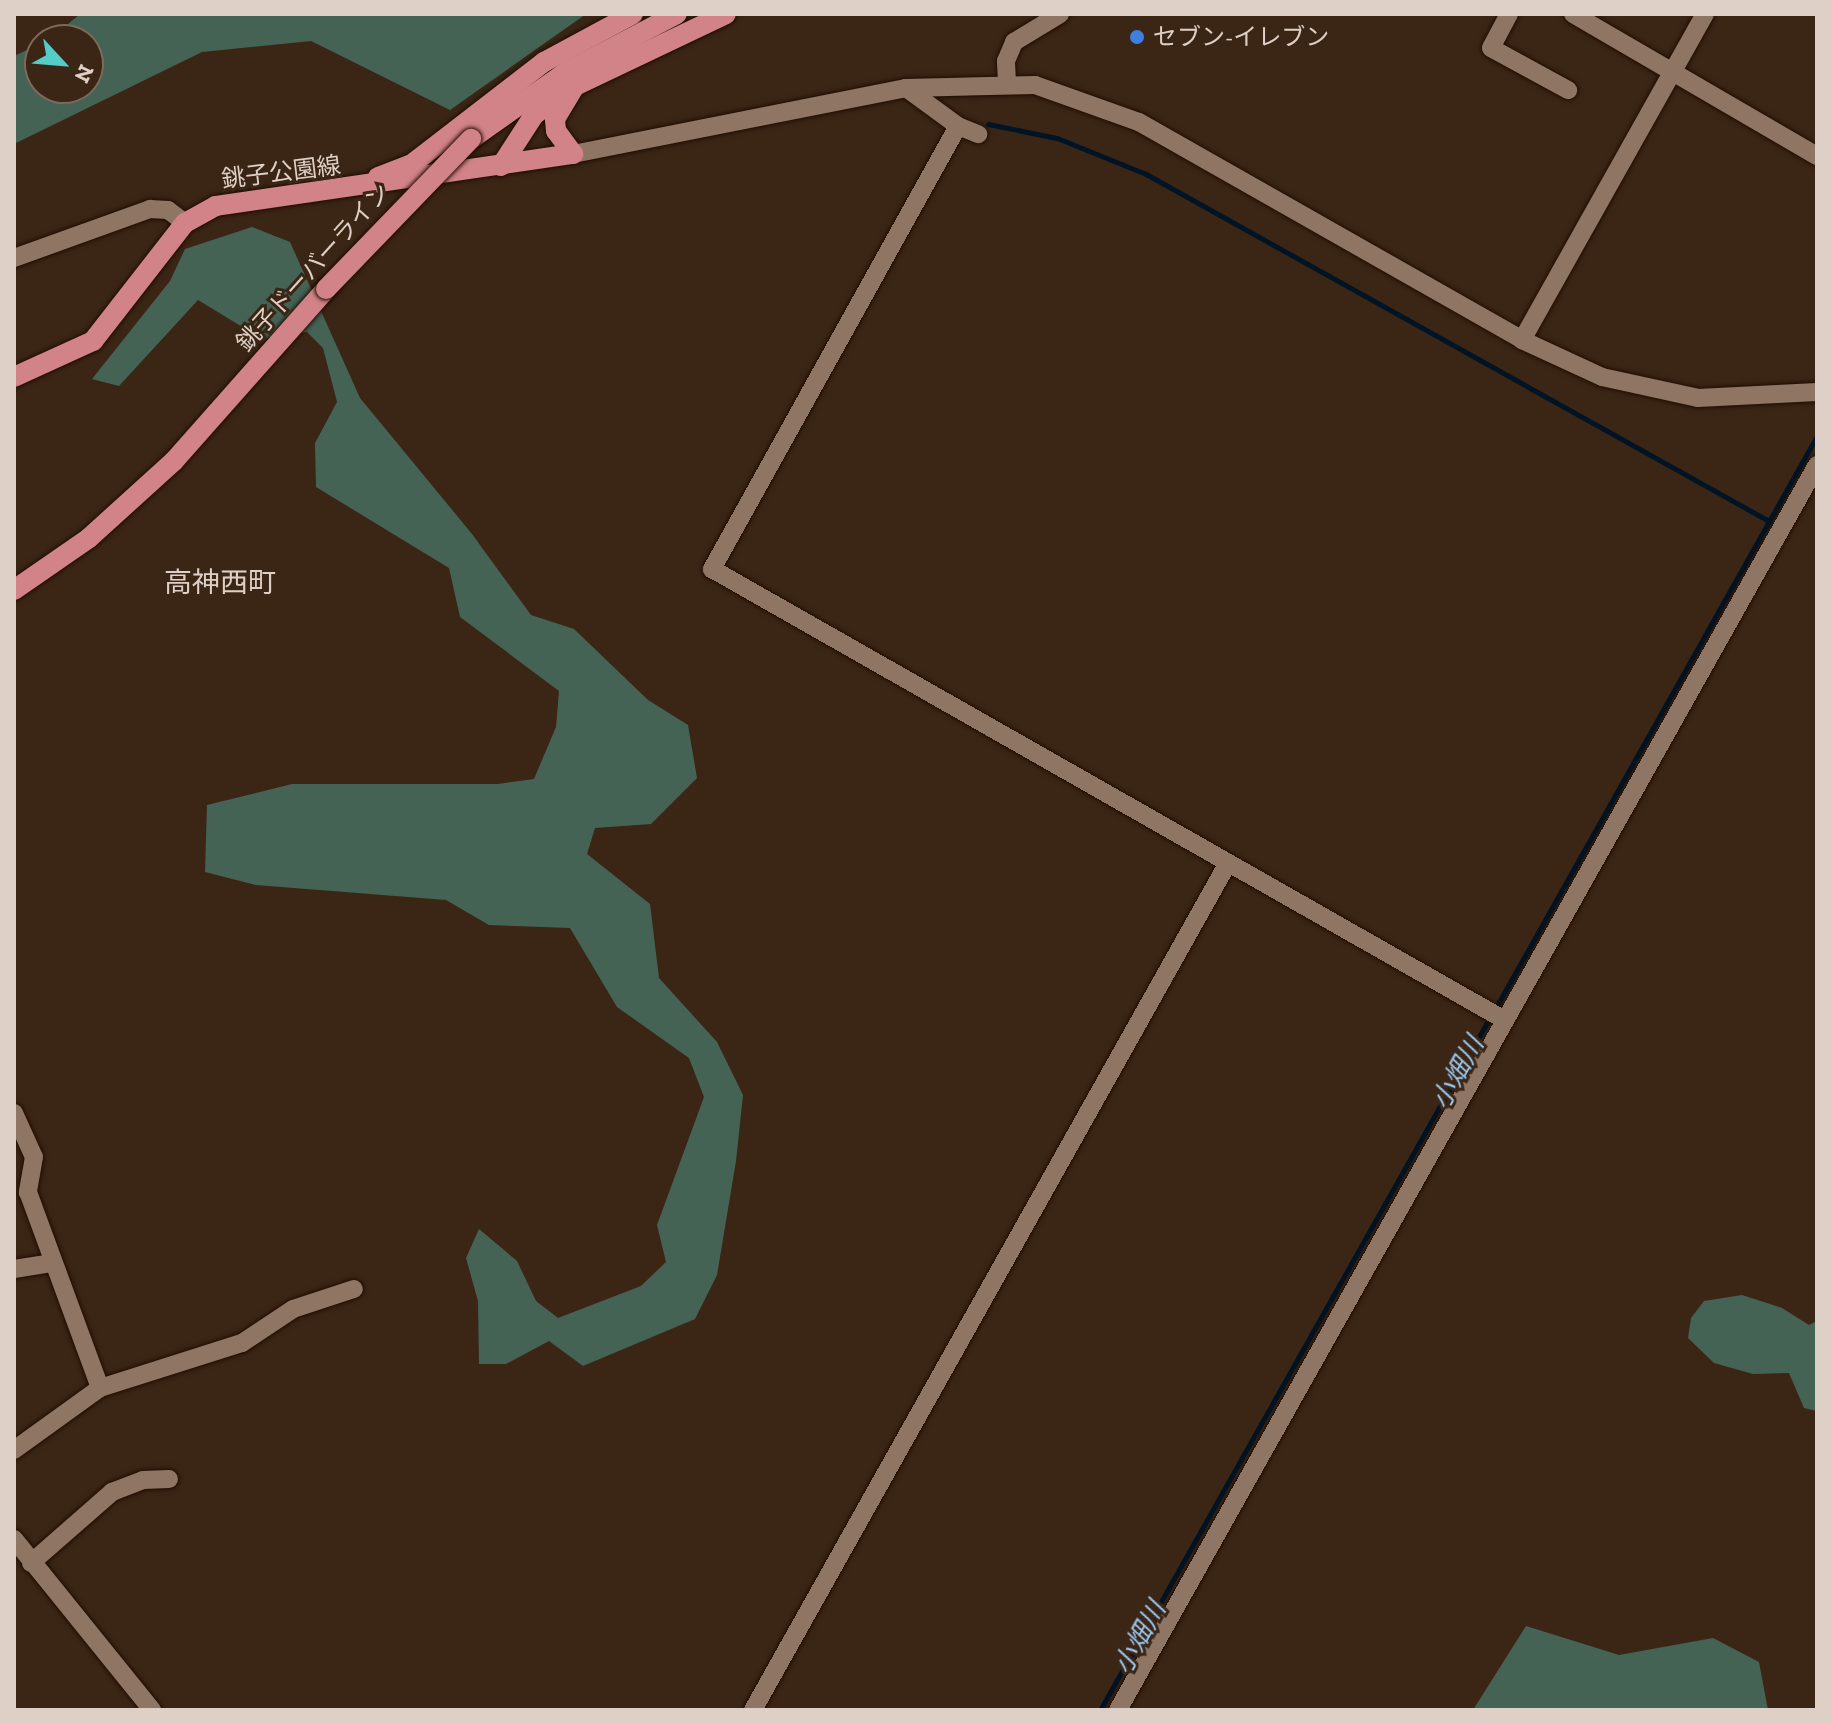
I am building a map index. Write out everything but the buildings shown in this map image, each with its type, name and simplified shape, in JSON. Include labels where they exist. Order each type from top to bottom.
[{"type":"main road","points":[[362,188],[412,164],[544,62],[633,14]]},
{"type":"main road","name":"銚子ドーバーライン","points":[[14,590],[89,538],[174,461],[326,289],[471,139],[566,72],[677,14]]},
{"type":"main road","points":[[501,166],[534,115],[575,86],[726,14]]},
{"type":"main road","points":[[573,154],[556,131],[555,119],[575,86]]},
{"type":"main road","name":"銚子公園線","points":[[14,377],[93,341],[185,223],[216,206],[247,199],[362,188],[573,154]]},
{"type":"street","points":[[1007,82],[1006,61],[1014,42],[1060,14]]},
{"type":"street","points":[[1509,14],[1491,48],[1568,90]]},
{"type":"street","points":[[1573,14],[1674,70],[1817,156]]},
{"type":"street","points":[[1522,340],[1705,14]]},
{"type":"street","points":[[573,154],[906,88],[1007,82],[1073,96],[1139,122],[1522,340],[1602,377],[1698,398],[1817,392]]},
{"type":"street","points":[[906,88],[958,126],[978,134]]},
{"type":"street","points":[[958,126],[712,569],[1503,1019]]},
{"type":"street","points":[[14,258],[150,209],[168,210],[185,223]]},
{"type":"street","points":[[1118,1710],[1503,1019],[1817,465]]},
{"type":"street","points":[[753,1710],[1228,863]]},
{"type":"street","points":[[14,1113],[34,1157],[28,1192],[50,1263],[100,1388]]},
{"type":"street","points":[[14,1269],[50,1263]]},
{"type":"street","points":[[14,1450],[100,1388],[242,1343],[293,1309],[354,1289]]},
{"type":"street","points":[[31,1563],[112,1492],[143,1480],[169,1479]]},
{"type":"street","points":[[14,1539],[152,1710]]},
{"type":"green space","points":[[80,14],[586,14],[450,110],[311,41],[202,52],[104,100],[104,24],[68,24]]},
{"type":"green space","points":[[24,51],[24,104],[96,104],[14,144],[14,56]]},
{"type":"green space","points":[[252,227],[290,242],[360,398],[472,534],[531,615],[574,629],[648,700],[688,725],[697,778],[651,824],[595,828],[587,854],[650,904],[659,978],[717,1042],[743,1095],[736,1161],[717,1275],[695,1319],[583,1366],[549,1341],[506,1364],[479,1364],[478,1301],[466,1258],[479,1229],[517,1261],[536,1301],[558,1318],[641,1286],[666,1262],[657,1225],[704,1097],[689,1058],[617,1007],[570,928],[489,925],[446,900],[256,885],[205,872],[207,805],[292,784],[498,784],[534,779],[556,727],[559,691],[460,617],[449,568],[316,487],[315,443],[337,402],[323,348],[307,332],[262,339],[198,300],[119,386],[92,379],[170,281],[185,249]]},
{"type":"green space","points":[[1742,1295],[1782,1308],[1809,1325],[1817,1321],[1817,1411],[1804,1408],[1789,1373],[1753,1374],[1714,1363],[1688,1338],[1691,1318],[1704,1301]]},
{"type":"green space","points":[[1526,1626],[1619,1655],[1713,1638],[1759,1662],[1768,1710],[1473,1710]]},
{"type":"waterway","points":[[988,124],[1057,138],[1146,174],[1769,521]]},
{"type":"waterway","name":"小畑川","points":[[1495,1009],[1817,436]]},
{"type":"waterway","name":"小畑川","points":[[1100,1710],[1490,1017]]},
{"type":"place","name":"セブン-イレブン","points":[[1137,37]]},
{"type":"district","name":"高神西町","points":[[220,583]]}]
